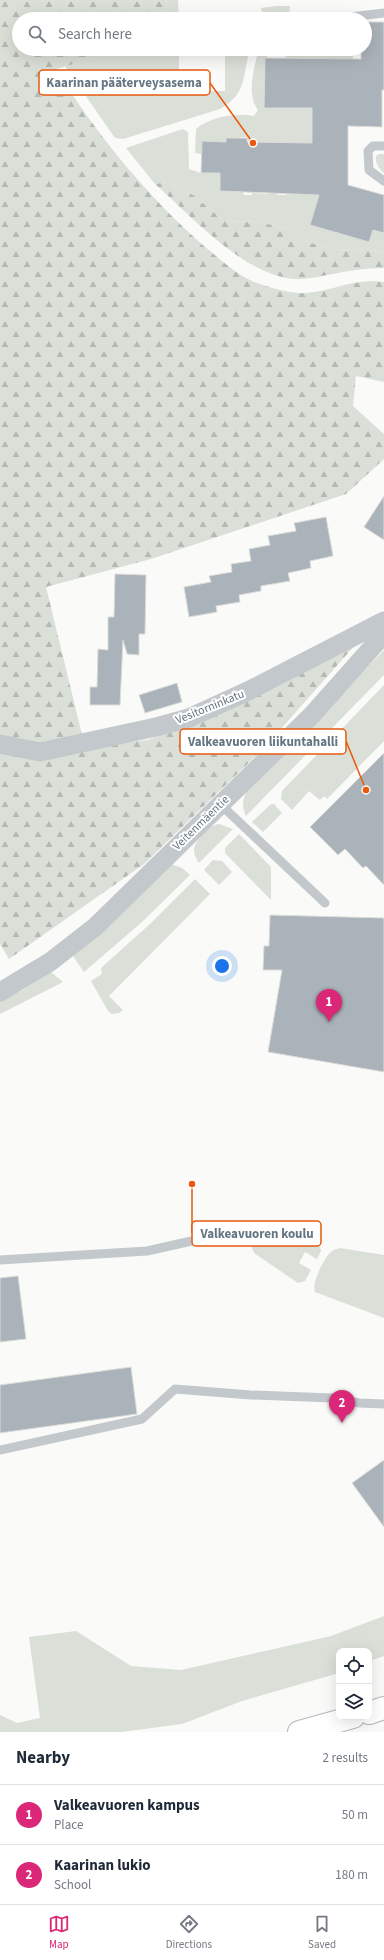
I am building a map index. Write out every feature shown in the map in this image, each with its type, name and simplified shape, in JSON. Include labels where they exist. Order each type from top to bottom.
[{"type":"main road","points":[[372,1711],[384,1708]]},
{"type":"main road","points":[[299,1732],[342,1720]]},
{"type":"street","name":"Vesitorninkatu","points":[[0,744],[40,752],[156,727],[189,718],[248,691],[384,621]]},
{"type":"street","name":"Veitenmäentie","points":[[0,992],[50,962],[95,927],[312,714],[384,634]]},
{"type":"lane","points":[[372,14],[384,13]]},
{"type":"lane","points":[[384,146],[373,146],[368,150],[369,170],[384,181]]},
{"type":"lane","points":[[220,804],[326,903]]},
{"type":"lane","points":[[0,1260],[148,1251],[214,1236],[222,1228]]},
{"type":"lane","points":[[0,1450],[142,1419],[175,1389],[251,1395],[332,1398],[359,1403],[384,1404]]},
{"type":"green space","points":[[0,0],[167,0],[166,12],[12,12],[12,56],[100,56],[56,69],[105,140],[143,185],[183,227],[238,273],[263,285],[283,291],[299,293],[316,292],[364,281],[384,282],[384,382],[356,376],[353,406],[384,434],[384,459],[346,494],[151,559],[46,587],[85,747],[147,740],[207,717],[356,644],[265,747],[144,864],[9,959],[0,944]]},
{"type":"green space","points":[[167,0],[178,0],[179,12],[166,12]]},
{"type":"green space","points":[[290,6],[289,12],[263,12],[261,8]]},
{"type":"green space","points":[[100,56],[179,56],[179,91],[225,91],[225,56],[249,56],[240,90],[229,103],[220,109],[123,139],[115,138],[65,66]]},
{"type":"green space","points":[[257,56],[267,56],[267,58],[265,58],[264,108],[312,108],[312,143],[247,142],[247,137],[240,137],[240,142],[234,142],[234,138],[227,138],[226,142],[202,141],[202,154],[195,153],[196,129],[208,121],[231,115],[254,116],[258,110],[252,97],[253,72]]},
{"type":"green space","points":[[286,56],[353,56],[353,59],[285,58]]},
{"type":"green space","points":[[183,129],[188,132],[189,169],[201,173],[220,173],[220,191],[243,192],[244,195],[252,195],[252,193],[269,194],[269,192],[277,192],[277,195],[286,195],[287,193],[304,195],[304,192],[319,192],[319,201],[317,202],[310,225],[369,241],[373,230],[384,233],[384,253],[368,250],[333,249],[300,240],[287,228],[258,222],[224,221],[193,195],[167,182],[155,184],[126,148]]},
{"type":"green space","points":[[379,154],[384,154],[384,173],[379,168],[376,161],[376,156]]},
{"type":"green space","points":[[167,182],[193,195],[224,221],[258,222],[287,228],[300,240],[333,249],[368,250],[384,253],[384,268],[352,270],[304,279],[294,279],[275,275],[256,267],[219,242],[155,184]]},
{"type":"green space","points":[[384,650],[384,675],[246,816],[243,804],[246,792]]},
{"type":"green space","points":[[384,685],[384,741],[327,799],[324,796],[320,800],[309,791],[292,810],[281,799],[282,791]]},
{"type":"green space","points":[[271,804],[274,804],[282,813],[263,832],[252,822]]},
{"type":"green space","points":[[219,824],[233,829],[199,863],[196,858],[194,847],[209,828]]},
{"type":"green space","points":[[239,834],[271,867],[271,900],[225,853],[225,848]]},
{"type":"green space","points":[[213,860],[222,861],[232,872],[219,885],[204,870]]},
{"type":"green space","points":[[171,864],[182,868],[190,875],[142,922],[84,972],[73,956]]},
{"type":"green space","points":[[195,879],[210,894],[109,996],[123,1010],[119,1013],[112,1014],[108,1011],[91,981],[102,974],[101,968],[150,924]]},
{"type":"green space","points":[[51,972],[63,982],[0,1014],[0,1001],[23,990]]},
{"type":"green space","points":[[259,1238],[319,1245],[321,1251],[317,1259],[305,1252],[299,1263],[311,1270],[305,1281],[298,1283],[254,1253],[251,1245],[253,1240]]},
{"type":"green space","points":[[340,1248],[384,1255],[384,1318],[315,1292],[315,1283],[323,1263],[330,1253]]},
{"type":"green space","points":[[384,1616],[384,1656],[372,1660],[372,1648],[336,1648],[336,1674],[242,1701],[182,1724],[121,1732],[0,1732],[0,1715],[17,1723],[40,1718],[29,1637],[76,1631],[131,1666],[181,1670],[331,1636]]},
{"type":"building","points":[[372,22],[384,22],[384,90],[382,90],[382,127],[348,126],[348,185],[384,195],[384,233],[373,230],[369,242],[310,225],[319,195],[220,191],[220,173],[201,173],[202,141],[226,142],[226,138],[247,138],[247,142],[312,143],[312,108],[264,108],[265,58],[361,59],[361,56],[372,56]]},
{"type":"building","points":[[384,496],[384,540],[364,527]]},
{"type":"building","points":[[326,517],[333,556],[310,561],[311,568],[288,573],[290,581],[261,586],[261,591],[239,595],[240,602],[216,606],[217,612],[189,617],[184,587],[211,582],[209,576],[232,572],[231,564],[251,561],[249,549],[270,545],[268,536],[296,531],[294,523]]},
{"type":"building","points":[[115,574],[146,575],[145,634],[139,634],[139,655],[127,654],[123,640],[120,705],[90,705],[90,687],[97,687],[98,649],[108,650],[108,617],[114,617]]},
{"type":"building","points":[[177,683],[182,702],[145,713],[139,695]]},
{"type":"building","points":[[384,753],[384,885],[366,866],[363,868],[345,849],[338,855],[310,827]]},
{"type":"building","points":[[270,915],[384,918],[384,1072],[268,1052],[282,970],[263,970],[264,946],[269,946]]},
{"type":"building","points":[[18,1276],[26,1339],[0,1342],[0,1278]]},
{"type":"building","points":[[131,1367],[137,1414],[0,1433],[0,1385]]},
{"type":"building","points":[[384,1460],[384,1527],[352,1483]]},
{"type":"place","name":"Kaarinan pääterveysasema","points":[[253,143]]},
{"type":"place","name":"Valkeavuoren liikuntahalli","points":[[366,790]]},
{"type":"place","name":"Valkeavuoren kampus","points":[[329,1022]]},
{"type":"place","name":"Valkeavuoren koulu","points":[[192,1184]]},
{"type":"place","name":"Kaarinan lukio","points":[[342,1423]]}]
